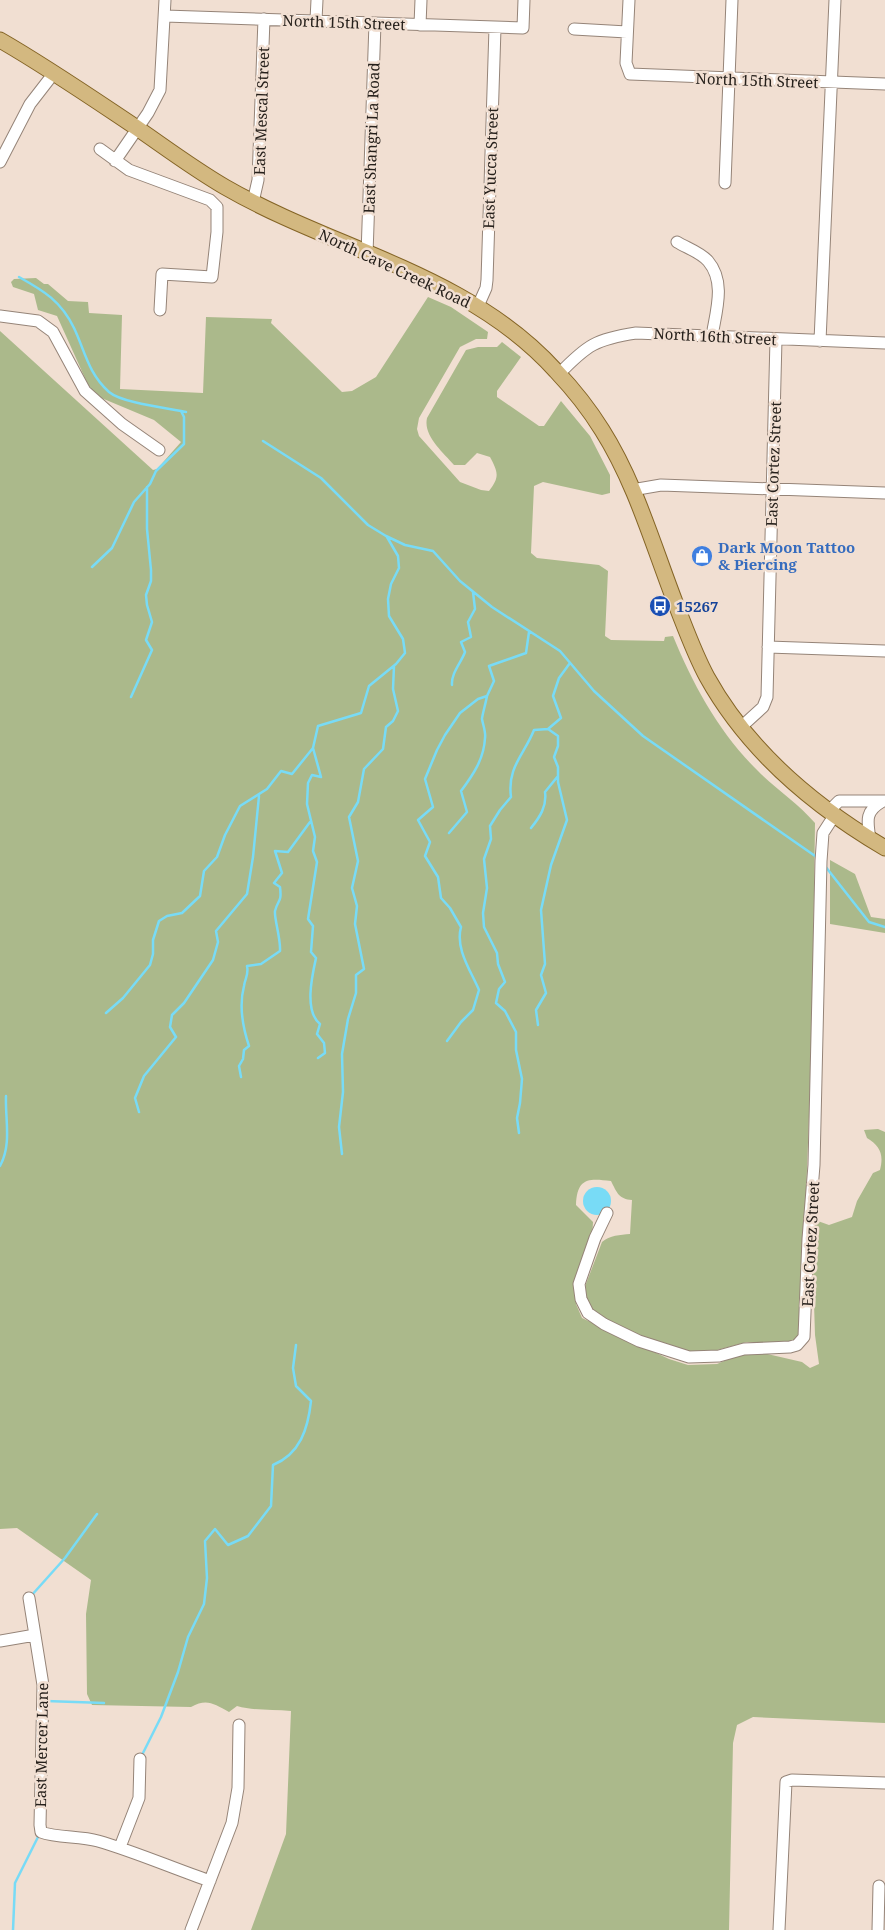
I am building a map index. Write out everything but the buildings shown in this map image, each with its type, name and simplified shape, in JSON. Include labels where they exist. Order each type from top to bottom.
[{"type":"main road","name":"North Cave Creek Road","points":[[0,40],[138,128],[199,172],[252,202],[436,284],[478,306],[529,344],[559,374],[587,408],[602,431],[632,490],[694,650],[707,677],[740,728],[770,763],[831,814],[885,848]]},
{"type":"street","points":[[115,161],[138,128],[160,90],[165,0]]},
{"type":"street","points":[[316,20],[317,0]]},
{"type":"street","points":[[420,24],[422,0]]},
{"type":"street","name":"North 15th Street","points":[[165,16],[523,28],[524,0]]},
{"type":"street","points":[[574,29],[627,32],[629,0]]},
{"type":"street","points":[[725,182],[732,0]]},
{"type":"street","points":[[820,341],[835,0]]},
{"type":"street","name":"East Mescal Street","points":[[252,202],[258,180],[264,18]]},
{"type":"street","name":"East Shangri La Road","points":[[367,254],[375,23]]},
{"type":"street","name":"East Yucca Street","points":[[478,306],[486,288],[487,280],[495,28]]},
{"type":"street","name":"North 15th Street","points":[[627,32],[626,63],[630,74],[885,84]]},
{"type":"street","points":[[0,162],[30,104],[54,74]]},
{"type":"street","points":[[100,148],[129,170],[214,203],[218,214],[212,277],[162,274],[160,310]]},
{"type":"street","points":[[677,242],[708,261],[718,282],[719,293],[712,336]]},
{"type":"street","points":[[0,316],[38,321],[53,332],[85,391],[122,424],[159,450]]},
{"type":"street","name":"North 16th Street","points":[[559,374],[594,343],[612,336],[636,333],[885,343]]},
{"type":"street","name":"East Cortez Street","points":[[740,728],[752,718],[766,701],[776,339]]},
{"type":"street","points":[[632,490],[660,485],[885,493]]},
{"type":"street","points":[[768,647],[885,651]]},
{"type":"street","points":[[831,814],[839,801],[884,802]]},
{"type":"street","points":[[870,839],[868,826],[869,812],[876,805],[884,802]]},
{"type":"street","name":"East Cortez Street","points":[[607,1213],[595,1238],[579,1284],[581,1299],[588,1313],[604,1324],[640,1341],[689,1357],[719,1356],[744,1349],[790,1347],[797,1345],[804,1337],[808,1239],[814,1165],[821,861],[823,833],[831,814]]},
{"type":"street","name":"East Mercer Lane","points":[[29,1598],[44,1693],[41,1832],[49,1835],[84,1837],[120,1847]]},
{"type":"street","points":[[0,1641],[35,1635]]},
{"type":"street","points":[[191,1930],[232,1823],[238,1788],[239,1724]]},
{"type":"street","points":[[140,1759],[139,1798],[120,1847],[210,1881]]},
{"type":"street","points":[[779,1930],[786,1782],[792,1780],[885,1783]]},
{"type":"street","points":[[878,1930],[879,1886]]},
{"type":"green space","points":[[36,278],[44,284],[48,284],[68,301],[88,302],[89,313],[122,315],[120,389],[203,393],[206,317],[272,319],[271,323],[342,392],[352,391],[376,377],[428,297],[451,307],[488,332],[487,339],[476,339],[460,347],[419,418],[417,429],[419,436],[460,482],[489,491],[495,482],[497,474],[490,457],[477,453],[465,465],[454,465],[431,437],[428,431],[427,418],[466,350],[478,347],[497,347],[502,342],[521,357],[497,391],[497,397],[539,426],[544,426],[561,401],[590,436],[610,475],[610,493],[602,495],[543,482],[534,486],[531,553],[537,558],[599,565],[608,571],[605,636],[611,640],[664,641],[665,637],[673,636],[689,673],[709,708],[744,757],[815,823],[812,1036],[801,1329],[798,1339],[785,1344],[747,1342],[706,1353],[681,1352],[594,1316],[586,1303],[584,1289],[602,1242],[619,1235],[630,1234],[632,1200],[619,1195],[611,1181],[590,1180],[581,1185],[576,1205],[593,1222],[592,1238],[575,1285],[576,1304],[582,1318],[669,1359],[688,1365],[717,1364],[741,1354],[763,1353],[802,1362],[810,1368],[819,1364],[815,1335],[812,1239],[815,1220],[829,1225],[852,1217],[857,1201],[873,1173],[880,1170],[881,1164],[881,1155],[878,1147],[867,1138],[864,1130],[878,1129],[885,1132],[885,1723],[753,1717],[737,1725],[733,1743],[729,1930],[251,1930],[286,1834],[291,1711],[237,1706],[229,1712],[210,1703],[197,1704],[191,1707],[92,1705],[87,1694],[86,1614],[91,1580],[17,1528],[0,1529],[0,331],[153,470],[157,469],[181,442],[154,420],[99,397],[89,387],[57,316],[38,310],[34,294],[13,287],[11,282],[14,279]]},
{"type":"green space","points":[[830,860],[855,874],[871,917],[885,919],[885,933],[830,924]]},
{"type":"water","points":[[597,1187],[607,1191],[611,1201],[607,1211],[597,1215],[587,1211],[583,1201],[587,1191]]},
{"type":"waterway","points":[[19,277],[44,292],[63,311],[74,328],[96,377],[109,392],[134,402],[186,412]]},
{"type":"waterway","points":[[92,567],[112,548],[134,502],[150,484],[156,471],[184,444],[184,417],[181,411]]},
{"type":"waterway","points":[[263,441],[321,478],[368,525],[405,545],[433,551],[460,581],[492,607],[560,651],[594,691],[643,736],[818,858]]},
{"type":"waterway","points":[[131,697],[152,650],[146,640],[152,622],[146,595],[151,581],[147,529],[147,487]]},
{"type":"waterway","points":[[106,1013],[123,998],[150,965],[153,954],[153,940],[159,921],[167,916],[182,913],[200,896],[204,871],[217,857],[225,835],[240,806],[267,789],[281,771],[292,774],[313,748],[318,726],[361,713],[369,686],[396,664],[405,653],[403,639],[389,616],[388,599],[391,584],[399,568],[398,556],[387,537]]},
{"type":"waterway","points":[[452,685],[455,672],[465,652],[461,642],[471,637],[468,622],[475,609],[473,592]]},
{"type":"waterway","points":[[447,1041],[473,1010],[479,990],[462,952],[460,943],[461,927],[450,908],[441,898],[438,877],[425,856],[430,842],[418,820],[433,807],[425,779],[437,750],[460,713],[478,699],[487,696],[494,681],[489,666],[526,653],[529,632]]},
{"type":"waterway","points":[[519,1133],[517,1118],[522,1079],[516,1050],[516,1032],[505,1011],[496,1003],[499,989],[505,982],[498,964],[497,953],[484,927],[483,913],[487,888],[484,859],[491,839],[490,826],[511,797],[510,787],[514,769],[534,730],[548,729],[561,718],[553,696],[559,678],[570,663]]},
{"type":"waterway","points":[[342,1154],[339,1127],[343,1092],[342,1054],[348,1019],[356,993],[356,975],[364,969],[355,924],[357,906],[352,888],[358,861],[349,817],[358,802],[364,769],[383,749],[386,727],[393,721],[398,711],[393,689],[394,666]]},
{"type":"waterway","points":[[449,833],[467,812],[461,791],[474,773],[483,753],[485,731],[482,719],[487,696]]},
{"type":"waterway","points":[[538,1025],[536,1010],[546,993],[541,975],[545,964],[541,910],[551,865],[567,820],[558,782],[558,767],[554,757],[558,746],[558,736],[548,729]]},
{"type":"waterway","points":[[313,748],[321,777],[312,775],[308,783],[307,804],[315,837],[313,851],[317,862],[308,919],[313,926],[311,952],[316,958],[310,993],[312,1011],[320,1024],[317,1034],[324,1043],[325,1053],[318,1058]]},
{"type":"waterway","points":[[531,828],[542,811],[545,802],[545,792],[558,776]]},
{"type":"waterway","points":[[139,1112],[135,1098],[144,1076],[176,1037],[170,1027],[172,1015],[184,1003],[213,960],[218,942],[216,931],[247,894],[259,796]]},
{"type":"waterway","points":[[241,1077],[239,1066],[243,1059],[244,1050],[249,1046],[243,1024],[242,1009],[243,993],[248,972],[247,966],[261,964],[280,951],[275,914],[280,898],[280,887],[274,883],[282,873],[275,851],[288,852],[310,822]]},
{"type":"waterway","points":[[825,866],[869,922],[885,927]]},
{"type":"waterway","points":[[0,1166],[4,1158],[7,1140],[6,1096]]},
{"type":"waterway","points":[[142,1755],[161,1717],[178,1672],[188,1637],[204,1604],[207,1578],[205,1541],[215,1529],[228,1545],[248,1536],[271,1506],[273,1465],[290,1454],[305,1431],[311,1401],[296,1386],[293,1368],[296,1345]]},
{"type":"waterway","points":[[31,1596],[65,1558],[97,1514]]},
{"type":"waterway","points":[[46,1701],[104,1703]]},
{"type":"waterway","points":[[13,1930],[15,1883],[39,1835]]},
{"type":"place","name":"Dark Moon Tattoo & Piercing","points":[[702,556]]},
{"type":"place","name":"15267","points":[[660,606]]}]
